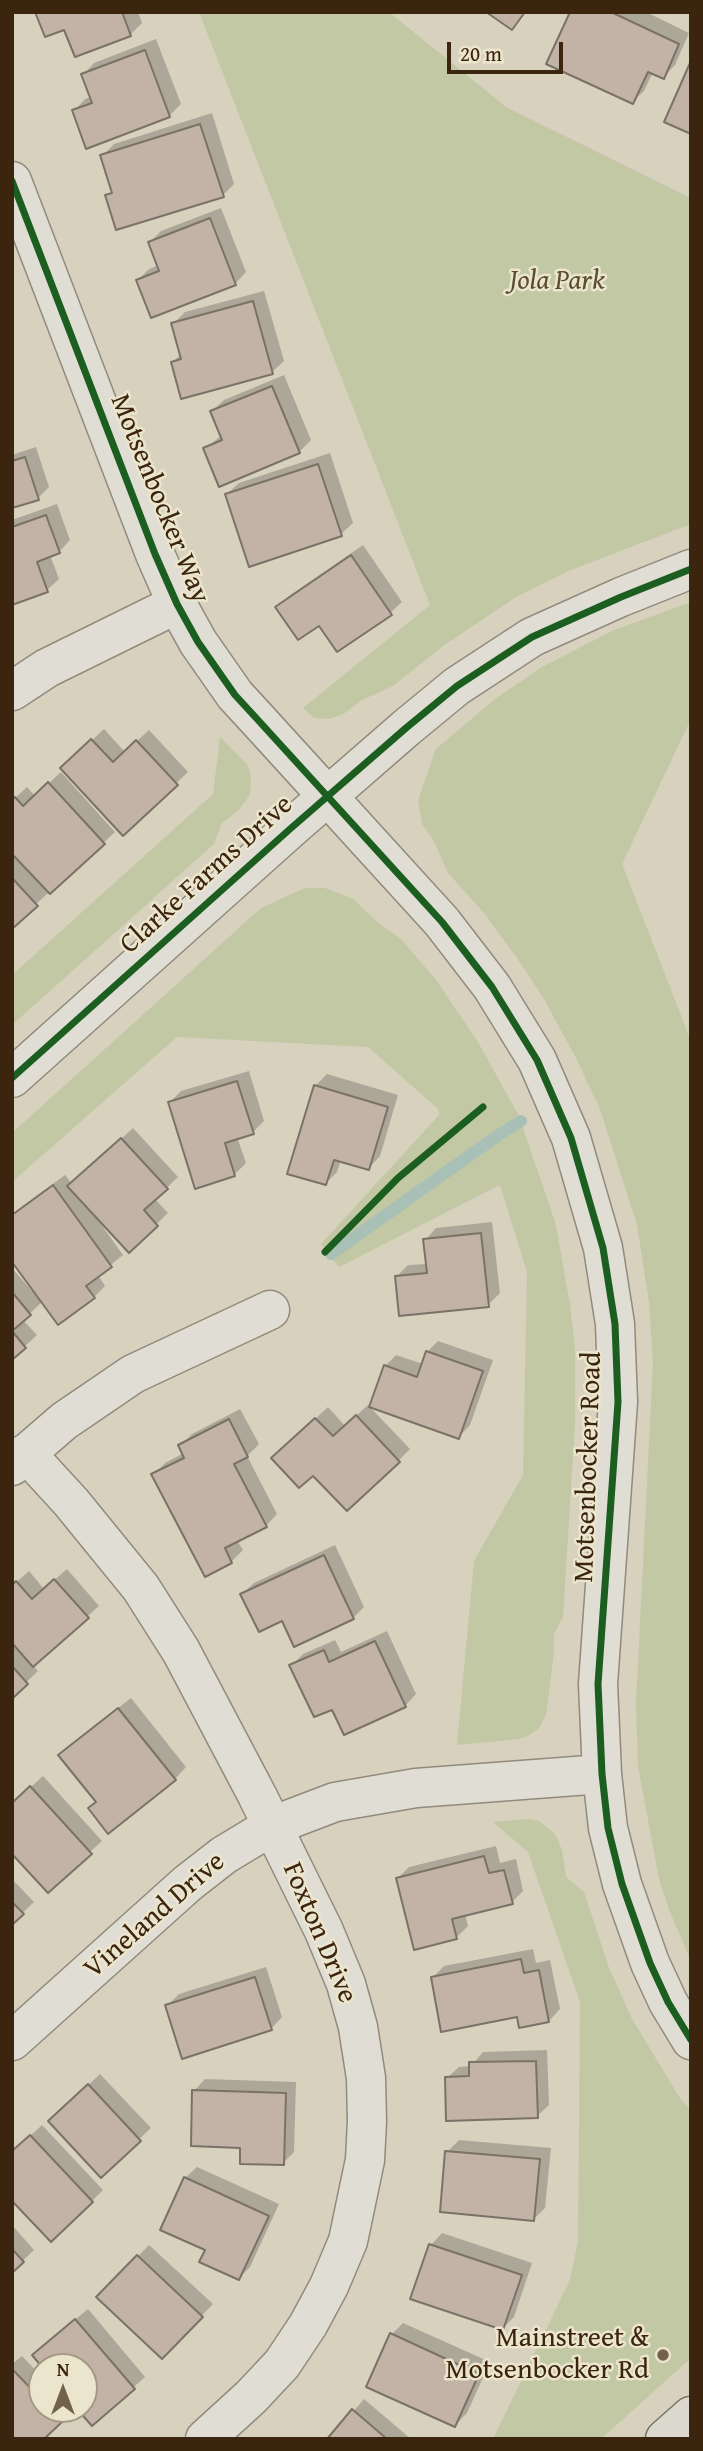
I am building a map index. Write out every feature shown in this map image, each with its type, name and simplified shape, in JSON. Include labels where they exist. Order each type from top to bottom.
[{"type":"main road","points":[[665,2439],[691,2416]]},
{"type":"street","name":"Motsenbocker Way","points":[[12,181],[155,554],[177,604],[198,642],[235,695],[327,798]]},
{"type":"street","name":"Clarke Farms Drive","points":[[12,1078],[405,728],[457,686],[508,651],[584,613],[691,569]]},
{"type":"street","points":[[12,691],[47,668],[177,604]]},
{"type":"street","name":"Motsenbocker Road","points":[[327,798],[443,922],[492,987],[537,1060],[571,1138],[590,1197],[603,1248],[613,1310],[618,1402],[598,1684],[602,1773],[608,1828],[622,1884],[650,1963],[668,2002],[691,2040]]},
{"type":"street","points":[[19,1460],[101,1394],[133,1374],[270,1310]]},
{"type":"street","name":"Foxton Drive","points":[[19,1460],[103,1541],[161,1617],[272,1826],[324,1931],[346,1984],[358,2027],[366,2078],[367,2120],[365,2160],[348,2241],[329,2286],[308,2325],[282,2364],[205,2439]]},
{"type":"street","name":"Vineland Drive","points":[[12,2041],[188,1882],[224,1855],[272,1826],[335,1802],[415,1788],[602,1773]]},
{"type":"green space","name":"Jola Park","points":[[199,12],[389,12],[506,107],[691,198],[691,524],[571,570],[516,597],[443,646],[393,686],[329,719],[314,718],[303,708],[430,605]]},
{"type":"green space","points":[[691,602],[691,719],[622,864],[691,1041],[691,1961],[659,1879],[638,1766],[636,1704],[653,1364],[649,1302],[637,1225],[600,1109],[576,1058],[544,999],[517,958],[484,913],[448,873],[434,841],[422,824],[418,800],[436,749],[495,699],[542,667],[612,631]]},
{"type":"green space","points":[[220,737],[247,764],[251,776],[250,795],[238,811],[222,823],[214,844],[12,1025],[12,975],[213,794]]},
{"type":"green space","points":[[305,888],[325,888],[353,899],[402,940],[436,980],[478,1042],[519,1116],[556,1225],[575,1348],[575,1423],[563,1617],[554,1634],[546,1715],[539,1728],[519,1739],[457,1745],[474,1561],[523,1475],[527,1272],[500,1185],[339,1267],[321,1244],[440,1114],[437,1108],[368,1047],[177,1037],[12,1182],[12,1133],[261,908]]},
{"type":"green space","points":[[529,1819],[539,1821],[555,1834],[562,1850],[566,1877],[584,1892],[609,1968],[632,2019],[680,2098],[691,2111],[691,2358],[601,2439],[493,2439],[570,2280],[578,2241],[580,2002],[528,1852],[493,1822]]},
{"type":"building","points":[[35,12],[122,12],[131,36],[75,57],[64,30],[45,37]]},
{"type":"building","points":[[486,12],[525,12],[512,30]]},
{"type":"building","points":[[570,12],[611,12],[679,44],[664,79],[648,72],[633,104],[546,64]]},
{"type":"building","points":[[145,50],[170,117],[86,149],[72,110],[92,103],[81,74]]},
{"type":"building","points":[[691,63],[691,134],[664,122]]},
{"type":"building","points":[[200,124],[224,197],[116,230],[105,195],[112,193],[100,155]]},
{"type":"building","points":[[210,218],[236,285],[151,318],[136,280],[159,271],[148,242]]},
{"type":"building","points":[[253,301],[273,374],[181,399],[171,362],[181,359],[171,323]]},
{"type":"building","points":[[272,386],[300,453],[219,487],[203,448],[222,440],[210,411]]},
{"type":"building","points":[[25,457],[39,500],[12,508],[12,461]]},
{"type":"building","points":[[318,464],[342,536],[249,567],[225,494]]},
{"type":"building","points":[[46,515],[60,553],[37,562],[48,592],[12,605],[12,527]]},
{"type":"building","points":[[351,555],[392,615],[337,652],[319,626],[298,640],[275,607]]},
{"type":"building","points":[[91,739],[113,762],[136,740],[178,785],[123,836],[60,768]]},
{"type":"building","points":[[48,782],[105,844],[50,894],[12,854],[12,800],[15,797],[23,806]]},
{"type":"building","points":[[12,878],[38,906],[12,929]]},
{"type":"building","points":[[237,1081],[254,1134],[225,1143],[235,1176],[195,1189],[168,1102]]},
{"type":"building","points":[[314,1085],[388,1107],[369,1170],[334,1160],[326,1185],[287,1174]]},
{"type":"building","points":[[121,1138],[168,1189],[144,1210],[158,1226],[129,1253],[67,1186]]},
{"type":"building","points":[[53,1185],[112,1267],[86,1286],[95,1298],[58,1325],[12,1262],[12,1215]]},
{"type":"building","points":[[481,1233],[489,1307],[399,1316],[395,1276],[427,1273],[423,1239]]},
{"type":"building","points":[[12,1292],[31,1315],[12,1331]]},
{"type":"building","points":[[12,1331],[26,1348],[12,1360]]},
{"type":"building","points":[[426,1351],[483,1371],[459,1439],[369,1407],[384,1365],[417,1377]]},
{"type":"building","points":[[356,1415],[400,1462],[347,1511],[313,1476],[299,1488],[271,1458],[315,1418],[333,1436]]},
{"type":"building","points":[[229,1419],[248,1457],[234,1464],[267,1527],[225,1548],[232,1563],[205,1577],[151,1474],[184,1458],[178,1445]]},
{"type":"building","points":[[324,1555],[354,1619],[294,1647],[282,1621],[259,1632],[240,1594]]},
{"type":"building","points":[[54,1579],[89,1618],[33,1667],[12,1643],[12,1585],[16,1581],[32,1599]]},
{"type":"building","points":[[375,1641],[406,1707],[344,1735],[332,1710],[314,1717],[289,1665],[324,1650],[329,1662]]},
{"type":"building","points":[[12,1666],[28,1684],[12,1699]]},
{"type":"building","points":[[118,1708],[176,1780],[108,1834],[88,1808],[96,1802],[58,1755]]},
{"type":"building","points":[[30,1786],[92,1854],[48,1893],[12,1854],[12,1803]]},
{"type":"building","points":[[484,1856],[489,1873],[504,1870],[513,1904],[452,1919],[457,1939],[414,1950],[396,1878]]},
{"type":"building","points":[[12,1902],[24,1914],[12,1925]]},
{"type":"building","points":[[521,1959],[524,1973],[539,1970],[549,2022],[519,2028],[517,2017],[441,2032],[431,1977]]},
{"type":"building","points":[[255,1977],[272,2030],[182,2059],[165,2005]]},
{"type":"building","points":[[536,2061],[538,2118],[446,2121],[445,2077],[469,2076],[469,2062]]},
{"type":"building","points":[[88,2084],[141,2141],[101,2178],[48,2121]]},
{"type":"building","points":[[192,2090],[286,2093],[284,2165],[240,2164],[240,2148],[191,2146]]},
{"type":"building","points":[[30,2135],[93,2202],[51,2242],[12,2201],[12,2151]]},
{"type":"building","points":[[445,2151],[540,2159],[534,2221],[440,2212]]},
{"type":"building","points":[[184,2177],[269,2216],[239,2280],[199,2262],[205,2250],[160,2230]]},
{"type":"building","points":[[429,2244],[522,2275],[503,2330],[410,2299]]},
{"type":"building","points":[[12,2249],[24,2262],[12,2273]]},
{"type":"building","points":[[137,2255],[203,2317],[162,2359],[96,2297]]},
{"type":"building","points":[[75,2319],[135,2389],[98,2421],[98,2353],[34,2353]]},
{"type":"building","points":[[390,2333],[479,2374],[455,2427],[366,2387]]},
{"type":"building","points":[[12,2369],[28,2386],[28,2423],[61,2423],[44,2439],[12,2439]]},
{"type":"building","points":[[352,2409],[387,2439],[327,2439]]},
{"type":"waterway","points":[[331,1254],[521,1121]]},
{"type":"cycle path","points":[[12,181],[155,554],[177,604],[198,642],[235,695],[442,922],[492,987],[537,1060],[571,1138],[603,1248],[615,1324],[618,1402],[598,1684],[602,1774],[608,1828],[622,1884],[650,1963],[668,2002],[691,2040]]},
{"type":"cycle path","points":[[12,1078],[290,829],[457,686],[532,637],[691,569]]},
{"type":"cycle path","points":[[325,1252],[398,1178],[483,1107]]},
{"type":"place","name":"Mainstreet & Motsenbocker Rd","points":[[663,2355]]}]
